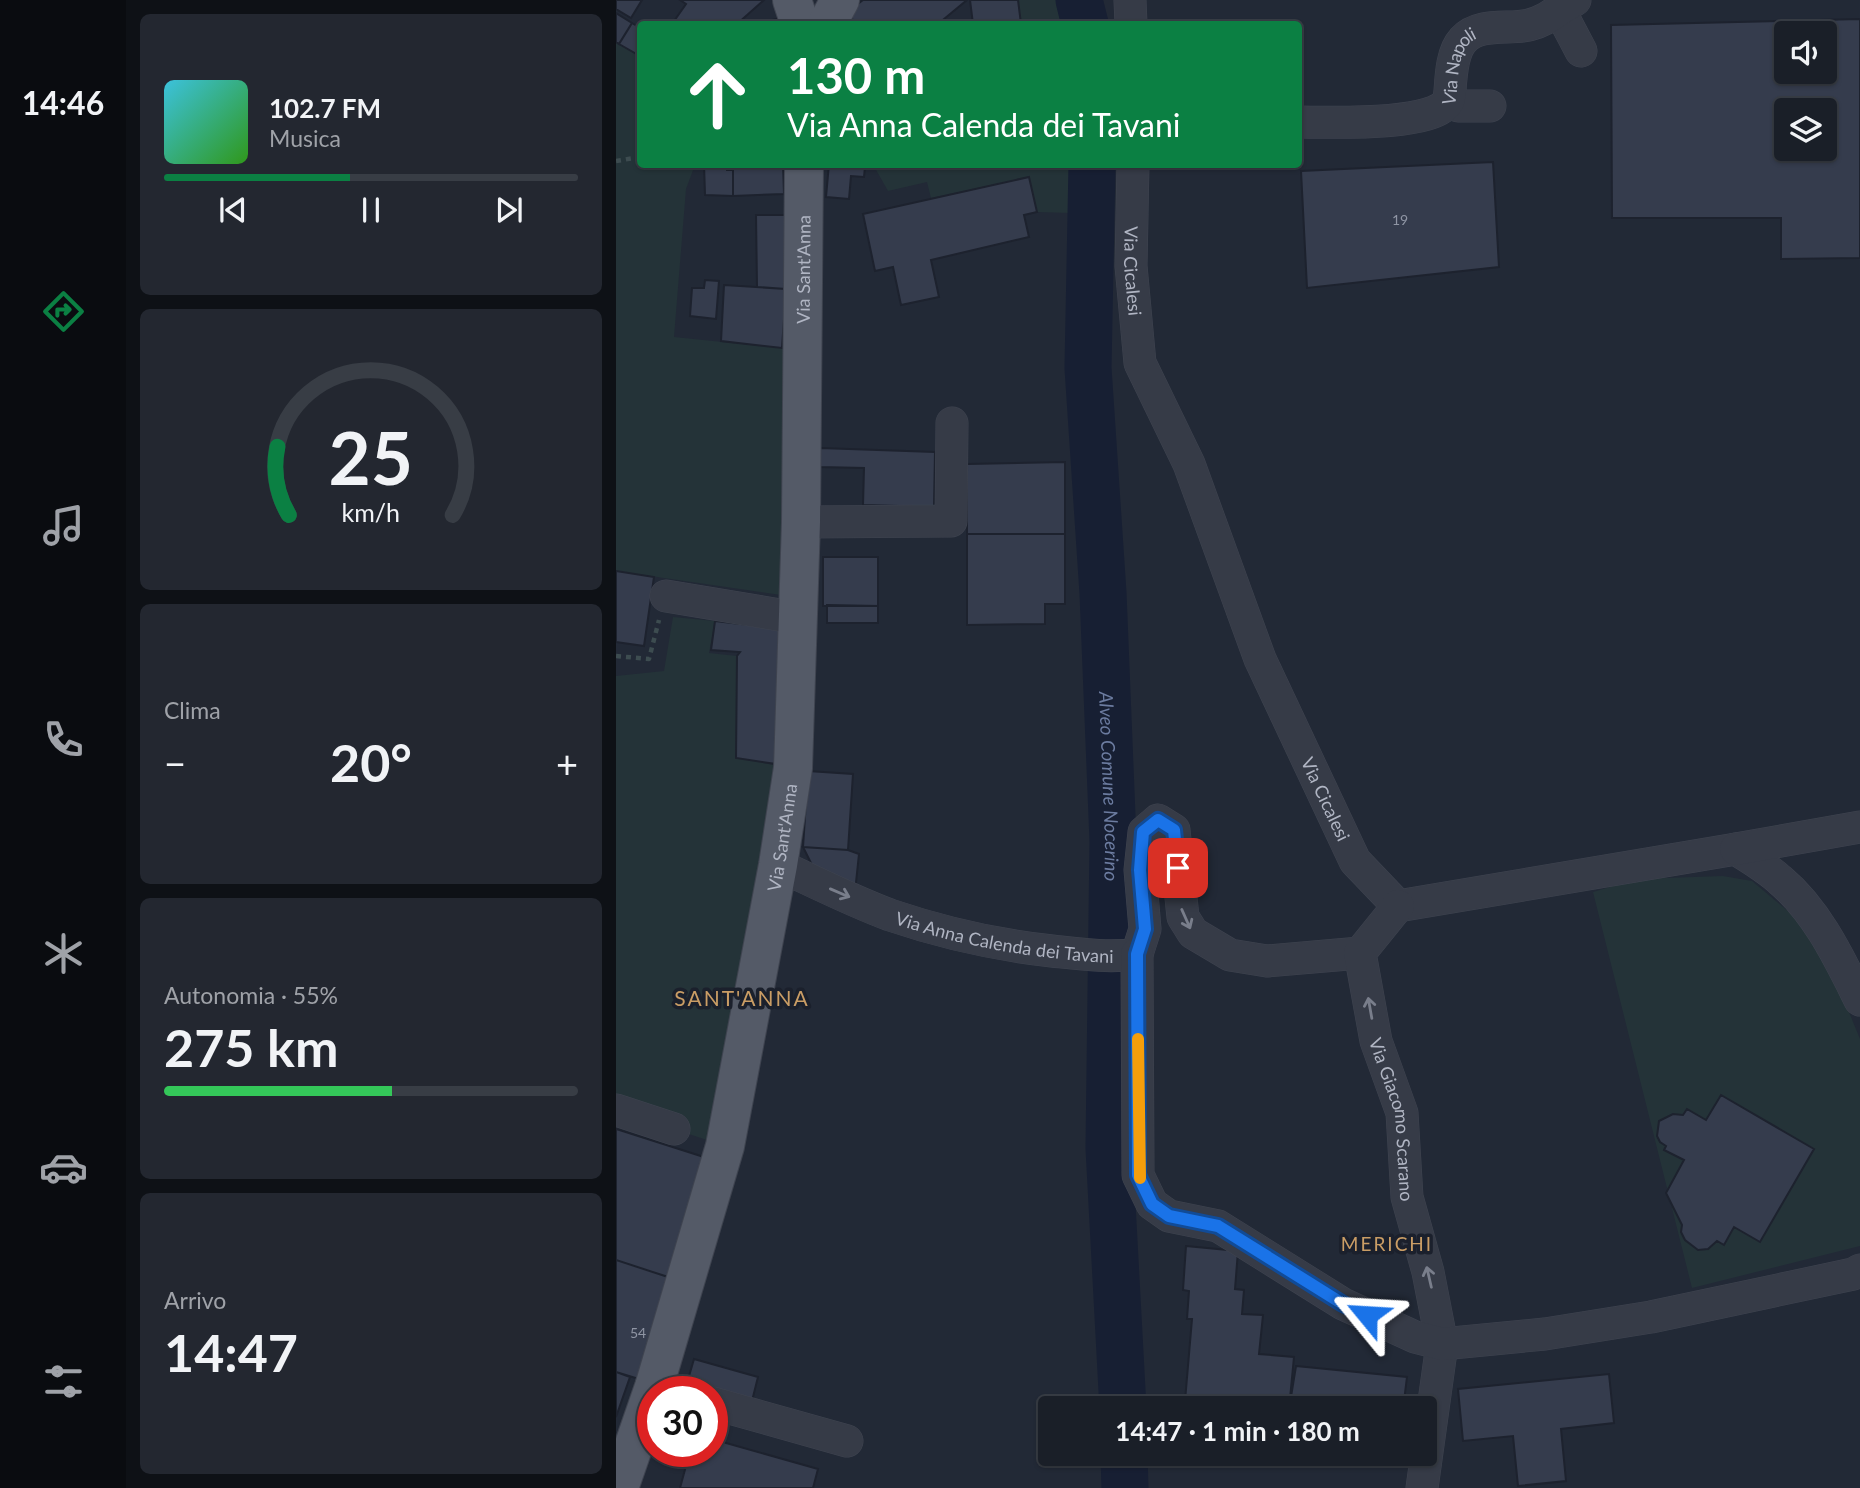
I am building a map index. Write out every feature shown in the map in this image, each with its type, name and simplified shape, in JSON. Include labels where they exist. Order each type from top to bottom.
[{"type":"main road","points":[[792,0],[799,21]]},
{"type":"main road","points":[[829,21],[841,0]]},
{"type":"main road","name":"Via Sant'Anna","points":[[665,1376],[725,1146],[778,865],[793,768],[801,522],[804,168]]},
{"type":"main road","name":"Via Sant'Anna","points":[[618,1488],[637,1445]]},
{"type":"street","points":[[1130,0],[1131,21]]},
{"type":"street","points":[[1567,5],[1581,51]]},
{"type":"street","name":"Via Napoli","points":[[1302,122],[1384,122],[1437,112],[1448,101],[1456,51],[1463,40],[1474,32],[1527,26],[1551,18],[1567,5]]},
{"type":"street","points":[[1448,101],[1458,106],[1490,106]]},
{"type":"street","name":"Via Cicalesi","points":[[1133,168],[1131,266],[1140,363],[1189,464],[1260,659],[1355,861],[1398,905]]},
{"type":"street","points":[[801,522],[951,521],[952,423]]},
{"type":"street","points":[[666,596],[798,618]]},
{"type":"street","name":"Via Anna Calenda dei Tavani","points":[[778,865],[890,914],[962,936],[1010,946],[1087,955],[1131,955],[1145,929],[1140,870],[1143,832],[1158,820],[1174,830],[1183,917],[1193,933],[1230,955],[1267,961],[1360,953]]},
{"type":"street","points":[[1360,953],[1398,905],[1860,827]]},
{"type":"street","points":[[1792,891],[1804,837]]},
{"type":"street","points":[[1736,849],[1780,879],[1792,891],[1828,937],[1860,1000]]},
{"type":"street","name":"Via Giacomo Scarano","points":[[1360,953],[1376,1041],[1402,1113],[1407,1197],[1428,1272],[1442,1343],[1422,1488]]},
{"type":"street","points":[[1131,955],[1138,1175],[1152,1204],[1169,1216],[1218,1226],[1343,1304],[1415,1337],[1442,1343],[1545,1335],[1651,1317],[1853,1274],[1860,1270]]},
{"type":"street","points":[[616,1110],[674,1129]]},
{"type":"street","points":[[728,1408],[847,1441]]},
{"type":"path","points":[[616,161],[637,158]]},
{"type":"path","points":[[616,656],[649,659],[666,596]]},
{"type":"shaded area","points":[[1018,0],[1059,0],[1062,21],[1021,21]]},
{"type":"shaded area","points":[[616,42],[637,54],[637,168],[694,168],[686,189],[674,337],[782,348],[793,353],[781,595],[616,571]]},
{"type":"shaded area","points":[[875,168],[1070,168],[1072,213],[1037,212],[1028,177],[931,198],[927,182],[888,191]]},
{"type":"shaded area","points":[[673,617],[715,621],[709,653],[737,656],[736,757],[784,767],[707,1140],[616,1110],[616,676],[664,671]]},
{"type":"shaded area","points":[[1723,876],[1752,881],[1801,922],[1833,973],[1860,1039],[1860,1246],[1692,1288],[1593,892],[1637,879]]},
{"type":"building","points":[[616,0],[642,0],[631,18],[616,9]]},
{"type":"building","points":[[680,0],[764,0],[740,21],[674,21],[686,4]]},
{"type":"building","points":[[863,0],[967,0],[942,21],[854,21],[846,13]]},
{"type":"building","points":[[970,0],[1018,0],[1021,21],[973,21]]},
{"type":"building","points":[[616,13],[632,23],[619,44],[616,42]]},
{"type":"building","points":[[1860,19],[1860,258],[1781,259],[1781,218],[1612,218],[1611,25],[1774,21],[1774,84],[1837,84],[1837,21],[1777,21]]},
{"type":"building","points":[[632,23],[637,26],[637,54],[619,44]]},
{"type":"building","points":[[1493,162],[1499,267],[1307,288],[1301,171]]},
{"type":"building","points":[[704,168],[733,170],[733,196],[705,195]]},
{"type":"building","points":[[783,168],[784,194],[733,196],[733,170],[727,170]]},
{"type":"building","points":[[829,168],[865,168],[864,177],[851,176],[849,199],[826,197]]},
{"type":"building","points":[[1029,177],[1037,212],[1024,215],[1029,237],[931,260],[939,297],[901,305],[893,267],[875,271],[863,214]]},
{"type":"building","points":[[756,215],[785,215],[786,289],[757,287]]},
{"type":"building","points":[[705,280],[719,281],[716,319],[690,316],[692,288],[704,288]]},
{"type":"building","points":[[724,285],[786,289],[782,348],[721,341]]},
{"type":"building","points":[[820,448],[935,452],[934,507],[863,505],[864,468],[819,467]]},
{"type":"building","points":[[1065,462],[1065,534],[967,534],[967,464]]},
{"type":"building","points":[[967,534],[1065,534],[1065,604],[1045,604],[1045,624],[967,625]]},
{"type":"building","points":[[823,557],[878,557],[878,606],[823,606]]},
{"type":"building","points":[[616,571],[654,577],[644,646],[616,642]]},
{"type":"building","points":[[827,605],[878,606],[878,623],[827,623]]},
{"type":"building","points":[[715,621],[783,629],[776,764],[736,758],[737,656],[740,652],[711,650]]},
{"type":"building","points":[[808,771],[853,774],[848,850],[803,847]]},
{"type":"building","points":[[803,847],[848,850],[859,854],[855,892],[813,867]]},
{"type":"building","points":[[1721,1095],[1814,1149],[1760,1242],[1734,1227],[1724,1245],[1717,1241],[1708,1249],[1698,1250],[1685,1240],[1681,1232],[1682,1225],[1666,1193],[1684,1160],[1664,1150],[1666,1146],[1657,1136],[1659,1121],[1673,1114],[1683,1115],[1687,1109],[1706,1120]]},
{"type":"building","points":[[616,1129],[707,1158],[668,1277],[616,1260]]},
{"type":"building","points":[[1186,1246],[1238,1251],[1235,1289],[1244,1290],[1242,1314],[1263,1315],[1259,1354],[1294,1357],[1290,1396],[1185,1396],[1192,1319],[1187,1319],[1189,1291],[1183,1290]]},
{"type":"building","points":[[616,1260],[668,1277],[643,1376],[637,1376],[637,1378],[616,1372]]},
{"type":"building","points":[[694,1359],[758,1377],[752,1401],[728,1394],[728,1376],[689,1376]]},
{"type":"building","points":[[1296,1366],[1407,1377],[1405,1396],[1291,1396]]},
{"type":"building","points":[[616,1372],[630,1377],[616,1417]]},
{"type":"building","points":[[1609,1374],[1614,1423],[1561,1429],[1566,1481],[1518,1486],[1513,1436],[1463,1441],[1458,1389]]},
{"type":"building","points":[[728,1444],[818,1469],[813,1488],[680,1488],[686,1467],[728,1467]]},
{"type":"waterway","name":"Alveo Comune Nocerino","points":[[1079,0],[1084,21]]},
{"type":"waterway","name":"Alveo Comune Nocerino","points":[[1092,168],[1088,368],[1103,593],[1113,841],[1109,1148],[1122,1396]]},
{"type":"waterway","name":"Alveo Comune Nocerino","points":[[1124,1466],[1125,1488]]},
{"type":"slow traffic","points":[[1138,1039],[1140,1178]]},
{"type":"district","name":"SANT'ANNA","points":[[742,997]]},
{"type":"district","name":"MERICHI","points":[[1387,1243]]},
{"type":"route","points":[[1178,868],[1174,830],[1158,820],[1143,832],[1140,870],[1145,929],[1137,954],[1138,1175],[1152,1204],[1169,1216],[1218,1226],[1343,1304],[1367,1315]]}]
